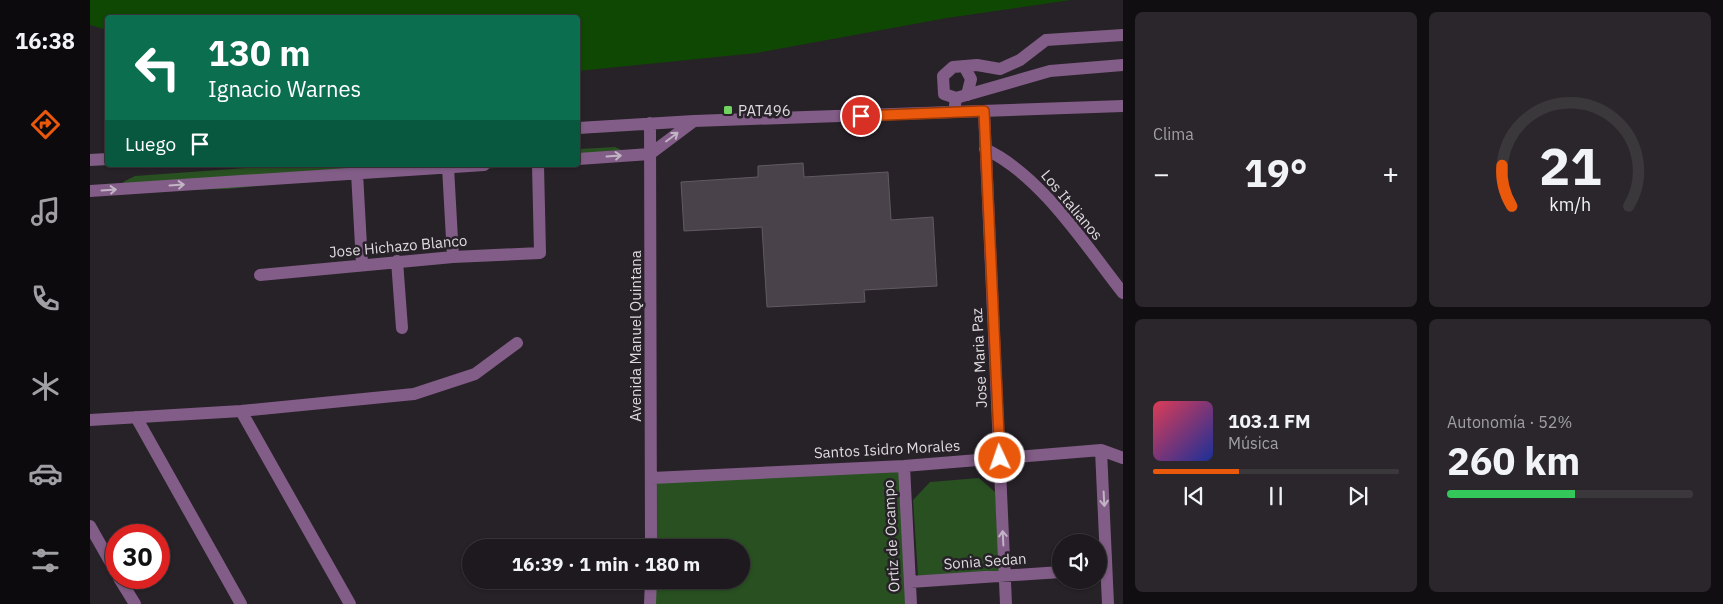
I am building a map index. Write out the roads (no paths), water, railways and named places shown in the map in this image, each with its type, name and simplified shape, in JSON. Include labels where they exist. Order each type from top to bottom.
[{"type":"street","points":[[1123,35],[1046,40],[1020,60],[1000,68],[952,67],[943,76],[944,94],[961,97],[1050,71],[1123,65]]},
{"type":"street","points":[[954,113],[972,79],[964,66]]},
{"type":"street","points":[[580,128],[694,121],[1123,106]]},
{"type":"street","name":"Jose Maria Paz","points":[[984,111],[1006,604]]},
{"type":"street","points":[[580,159],[650,154],[694,121]]},
{"type":"street","name":"Avenida Manuel Quintana","points":[[650,124],[651,539]]},
{"type":"street","name":"Los Italianos","points":[[985,149],[1003,157],[1028,178],[1123,293]]},
{"type":"street","points":[[90,160],[105,159]]},
{"type":"street","points":[[90,191],[448,167],[453,257]]},
{"type":"street","name":"Jose Hichazo Blanco","points":[[260,275],[397,261],[540,253],[538,167]]},
{"type":"street","points":[[357,173],[362,264]]},
{"type":"street","points":[[397,261],[402,328]]},
{"type":"street","points":[[90,420],[242,411],[414,394],[475,374],[517,343]]},
{"type":"street","points":[[242,411],[350,604]]},
{"type":"street","points":[[136,418],[241,604]]},
{"type":"street","points":[[1101,450],[1102,534]]},
{"type":"street","name":"Santos Isidro Morales","points":[[652,478],[904,466],[1101,450],[1123,458]]},
{"type":"street","name":"Ortiz de Ocampo","points":[[904,466],[911,604]]},
{"type":"street","points":[[90,526],[105,553]]},
{"type":"street","name":"Sonia Sedan","points":[[910,582],[1052,573]]},
{"type":"street","points":[[126,589],[135,604]]},
{"type":"street","points":[[650,604],[651,589]]},
{"type":"street","points":[[1106,589],[1108,604]]},
{"type":"place","name":"PAT496","points":[[728,110]]}]
